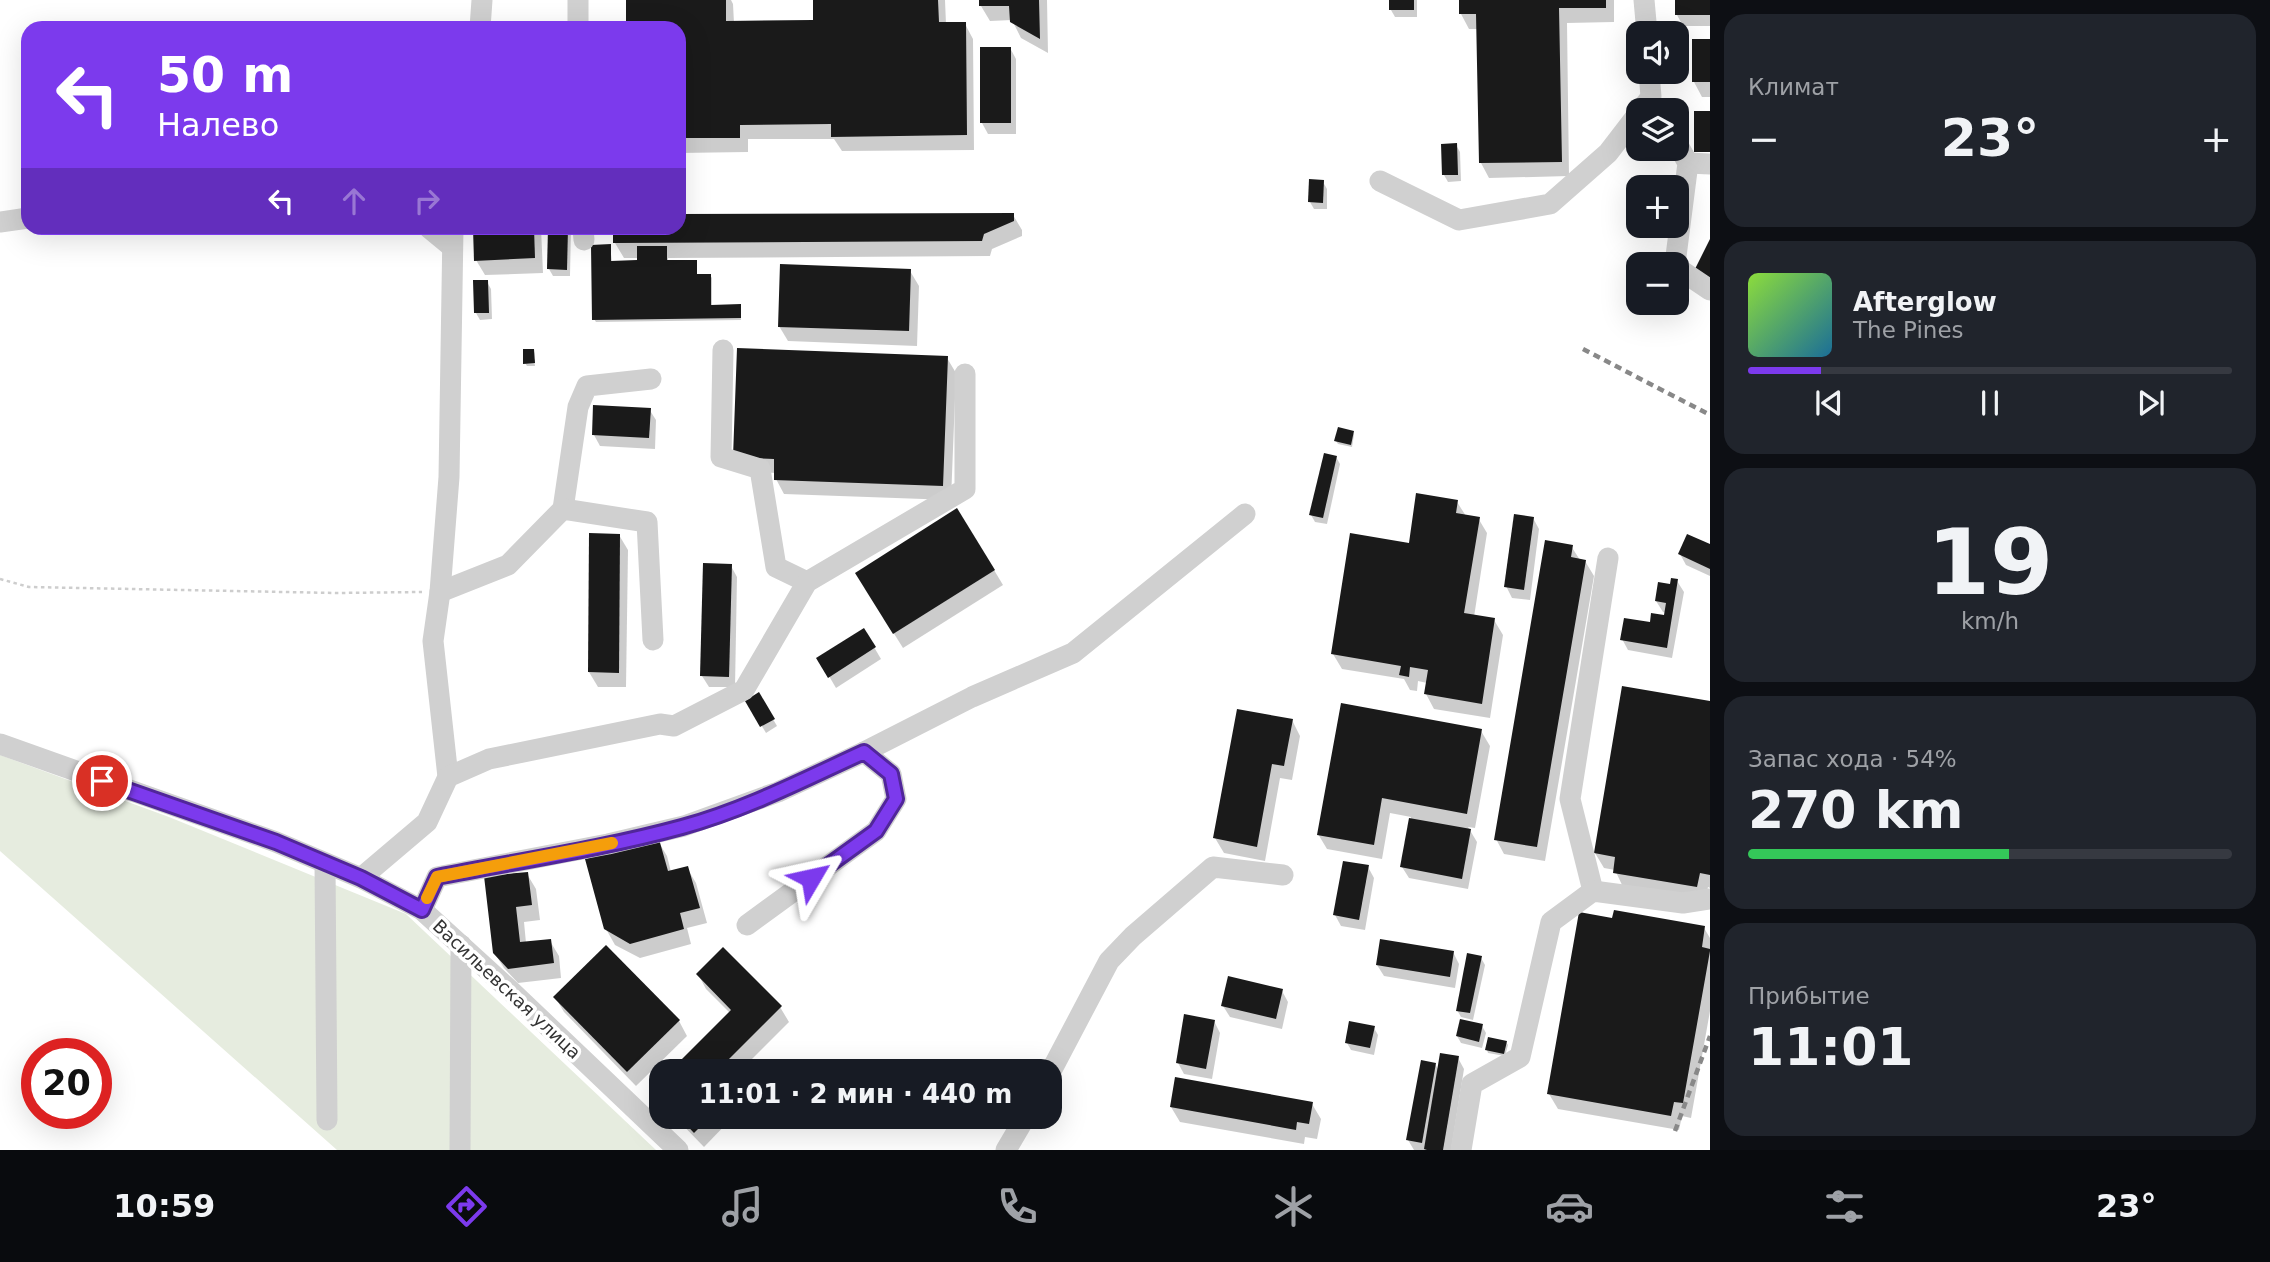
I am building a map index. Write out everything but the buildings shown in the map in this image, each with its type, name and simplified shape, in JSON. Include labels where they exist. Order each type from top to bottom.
[{"type":"street","points":[[480,21],[482,0]]},
{"type":"street","points":[[578,0],[578,21]]},
{"type":"street","points":[[1644,0],[1646,21]]},
{"type":"street","points":[[1380,181],[1459,219],[1550,204],[1608,153],[1626,132]]},
{"type":"street","points":[[1678,252],[1688,163],[1710,164]]},
{"type":"street","points":[[0,222],[21,219]]},
{"type":"street","points":[[361,878],[427,822],[448,778],[433,641],[440,592],[449,477],[452,237]]},
{"type":"street","points":[[1689,275],[1710,290]]},
{"type":"street","points":[[723,350],[721,457],[760,469],[776,567],[807,582]]},
{"type":"street","points":[[448,778],[489,759],[660,724],[674,726],[744,690],[807,582],[965,489],[965,374]]},
{"type":"street","points":[[440,592],[508,565],[563,509],[578,408],[587,386],[651,380]]},
{"type":"street","points":[[563,509],[647,522],[653,640]]},
{"type":"street","points":[[422,910],[437,877],[608,844],[684,826],[778,792],[972,697],[1073,653],[1245,514]]},
{"type":"street","points":[[1593,891],[1570,799],[1608,558]]},
{"type":"street","name":"Васильевская улица","points":[[0,744],[276,842],[361,878],[422,910],[678,1150]]},
{"type":"street","points":[[747,925],[876,831],[896,799],[891,774],[864,752]]},
{"type":"street","points":[[325,863],[327,1120]]},
{"type":"street","points":[[1057,1059],[1109,961],[1133,936],[1213,867],[1283,875]]},
{"type":"street","points":[[1461,1150],[1472,1084],[1520,1057],[1551,922],[1593,891],[1683,903],[1710,899]]},
{"type":"street","points":[[460,1150],[461,945]]},
{"type":"street","points":[[1006,1150],[1018,1129]]},
{"type":"path","points":[[0,579],[29,587],[336,593],[440,592]]},
{"type":"shaded area","points":[[0,755],[169,817],[406,914],[656,1150],[337,1150],[0,851]]},
{"type":"railway","points":[[1583,349],[1710,415]]},
{"type":"railway","points":[[1675,1131],[1710,1036]]},
{"type":"slow traffic","points":[[427,898],[437,877],[612,843]]},
{"type":"route","points":[[102,781],[276,842],[361,878],[422,910],[437,877],[608,844],[684,826],[778,792],[864,752],[891,774],[896,799],[876,831],[811,878]]}]
